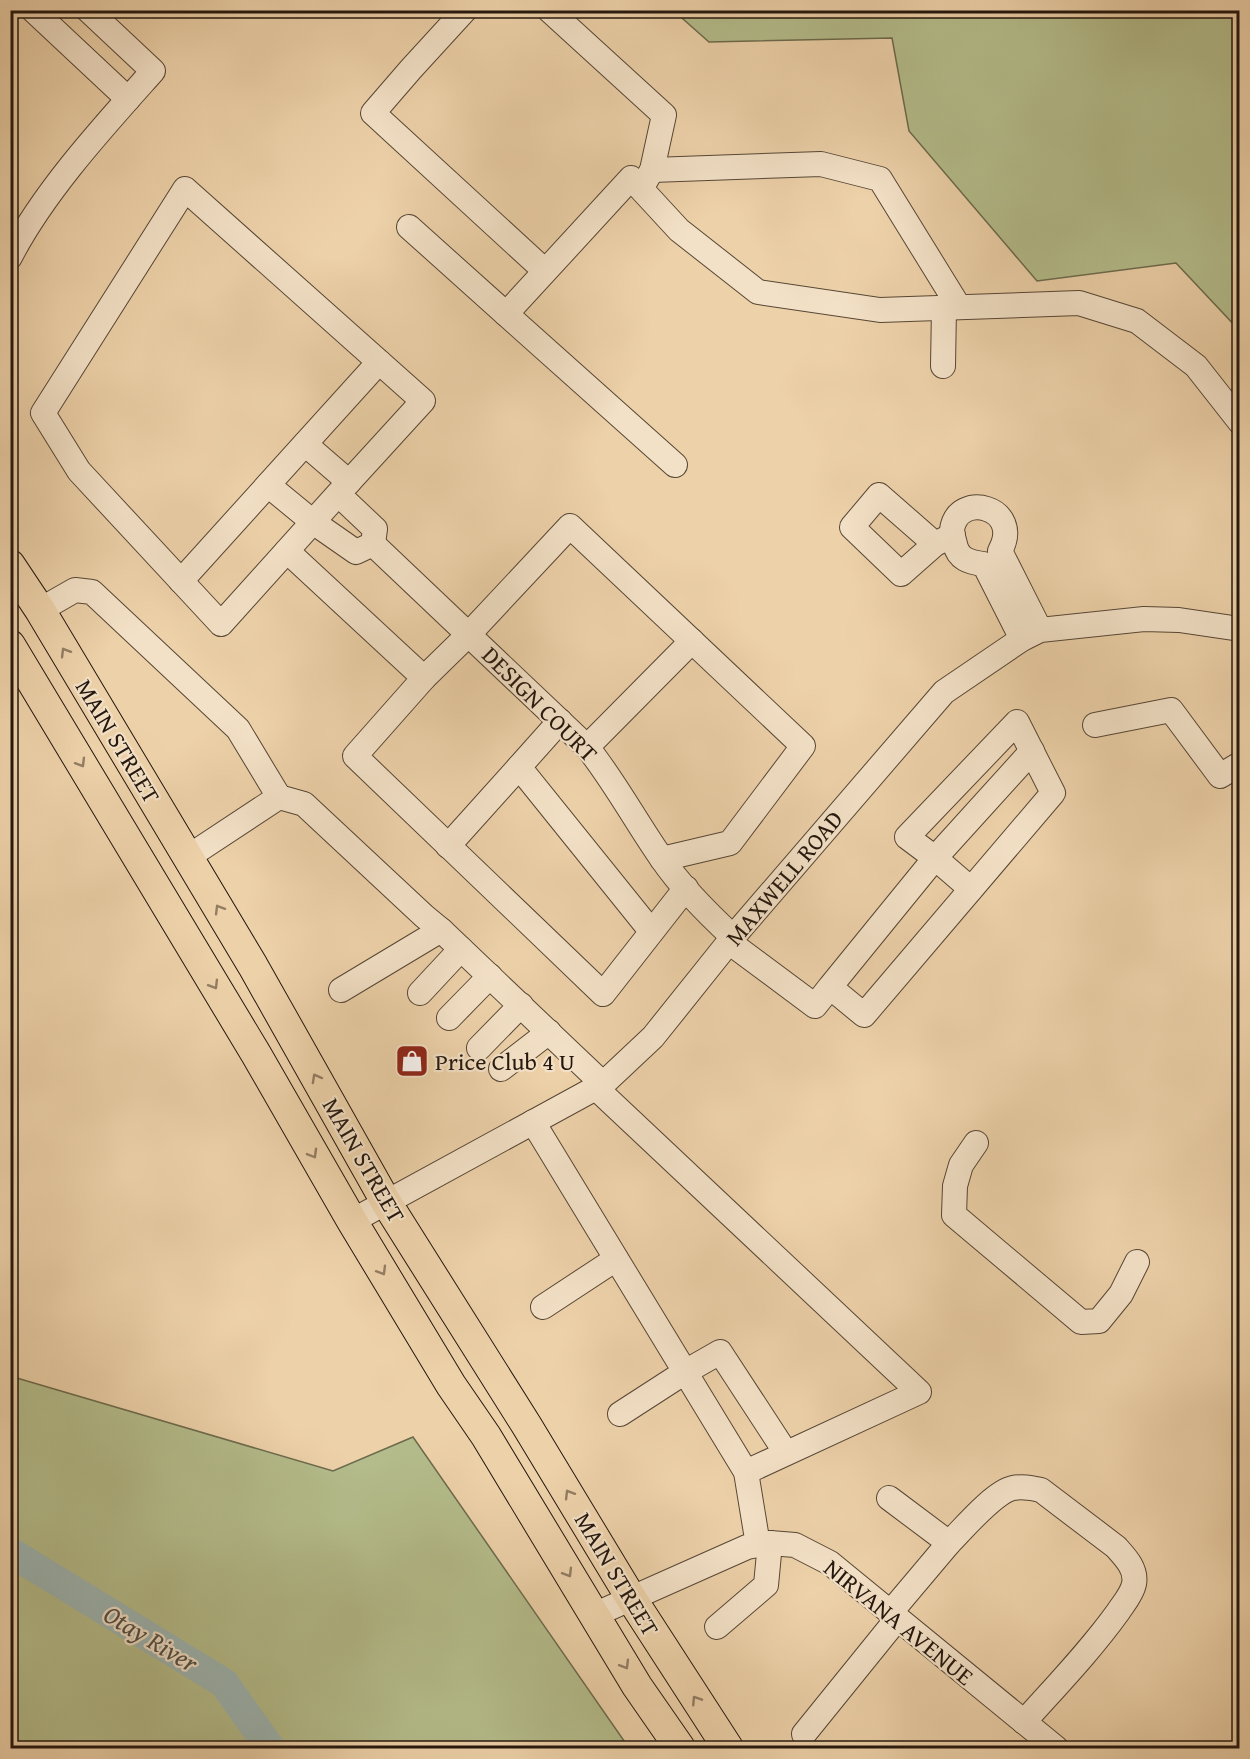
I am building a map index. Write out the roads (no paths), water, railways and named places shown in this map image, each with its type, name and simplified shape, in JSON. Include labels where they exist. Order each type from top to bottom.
[{"type":"main road","name":"MAIN STREET","points":[[10,565],[40,610],[253,966],[386,1202],[527,1426],[631,1599],[728,1749]]},
{"type":"main road","name":"MAIN STREET","points":[[10,645],[256,1054],[352,1221],[451,1385],[486,1436],[637,1686],[680,1749]]},
{"type":"street","points":[[33,10],[128,99]]},
{"type":"street","points":[[10,257],[61,179],[153,71],[88,10]]},
{"type":"street","points":[[465,10],[374,113],[546,271]]},
{"type":"street","points":[[549,10],[664,115],[646,179],[679,230],[758,292],[880,310],[1079,303],[1137,321],[1196,366],[1239,422]]},
{"type":"street","points":[[506,314],[631,178],[646,179],[821,164],[880,179],[951,308],[943,366]]},
{"type":"street","points":[[185,189],[423,401],[343,488],[221,624],[79,471],[43,413],[185,189]]},
{"type":"street","points":[[409,227],[675,465]]},
{"type":"street","points":[[182,581],[379,362]]},
{"type":"street","points":[[268,485],[313,522],[356,552],[373,544],[375,529],[305,444]]},
{"type":"street","points":[[982,507],[997,514],[1005,528],[1004,544],[1000,551],[1031,635],[986,568],[982,564],[969,562],[962,558],[944,539],[952,531],[958,517],[967,510],[982,507]]},
{"type":"street","points":[[662,859],[729,843],[802,746],[570,526],[470,634],[424,678],[356,756],[603,994],[686,888]]},
{"type":"street","name":"DESIGN COURT","points":[[373,544],[587,747],[606,772],[662,859],[702,909],[731,939],[815,1006],[830,987]]},
{"type":"street","points":[[287,551],[424,678]]},
{"type":"street","points":[[40,610],[75,590],[92,592],[238,729],[279,797],[304,804],[441,930],[549,1032],[599,1086],[919,1392],[746,1472]]},
{"type":"street","name":"MAXWELL ROAD","points":[[352,1221],[599,1086],[653,1037],[731,939],[944,692],[1031,635],[1144,619],[1179,620],[1239,629]]},
{"type":"street","points":[[587,747],[692,641]]},
{"type":"street","points":[[1095,725],[1171,710],[1220,776],[1239,764]]},
{"type":"street","points":[[448,846],[560,721]]},
{"type":"street","points":[[971,889],[935,858],[907,837],[1017,722],[1032,751],[1053,793],[864,1015],[830,987],[935,858],[1032,751]]},
{"type":"street","points":[[519,766],[651,931]]},
{"type":"street","points":[[188,857],[279,797]]},
{"type":"street","points":[[341,990],[441,930]]},
{"type":"street","points":[[420,993],[461,949]]},
{"type":"street","points":[[449,1018],[490,976]]},
{"type":"street","points":[[480,1048],[520,1005]]},
{"type":"street","points":[[501,1069],[549,1032]]},
{"type":"street","points":[[533,1122],[746,1472],[764,1544],[766,1585],[717,1627]]},
{"type":"street","points":[[976,1143],[961,1165],[955,1186],[954,1215],[1081,1323],[1099,1321],[1121,1294],[1137,1262]]},
{"type":"street","points":[[543,1307],[616,1259]]},
{"type":"street","points":[[620,1414],[720,1352],[786,1453]]},
{"type":"street","points":[[804,1734],[949,1543],[1001,1492],[1027,1487],[1041,1490],[1116,1547],[1126,1558],[1134,1573],[1134,1584],[1128,1598],[1105,1629],[1024,1722]]},
{"type":"street","points":[[889,1498],[949,1543]]},
{"type":"street","name":"NIRVANA AVENUE","points":[[594,1615],[747,1547],[764,1544],[795,1545],[830,1563],[1055,1748]]},
{"type":"waterway","name":"Otay River","points":[[10,1552],[224,1683],[270,1748]]},
{"type":"place","name":"Price Club 4 U","points":[[412,1061]]}]
